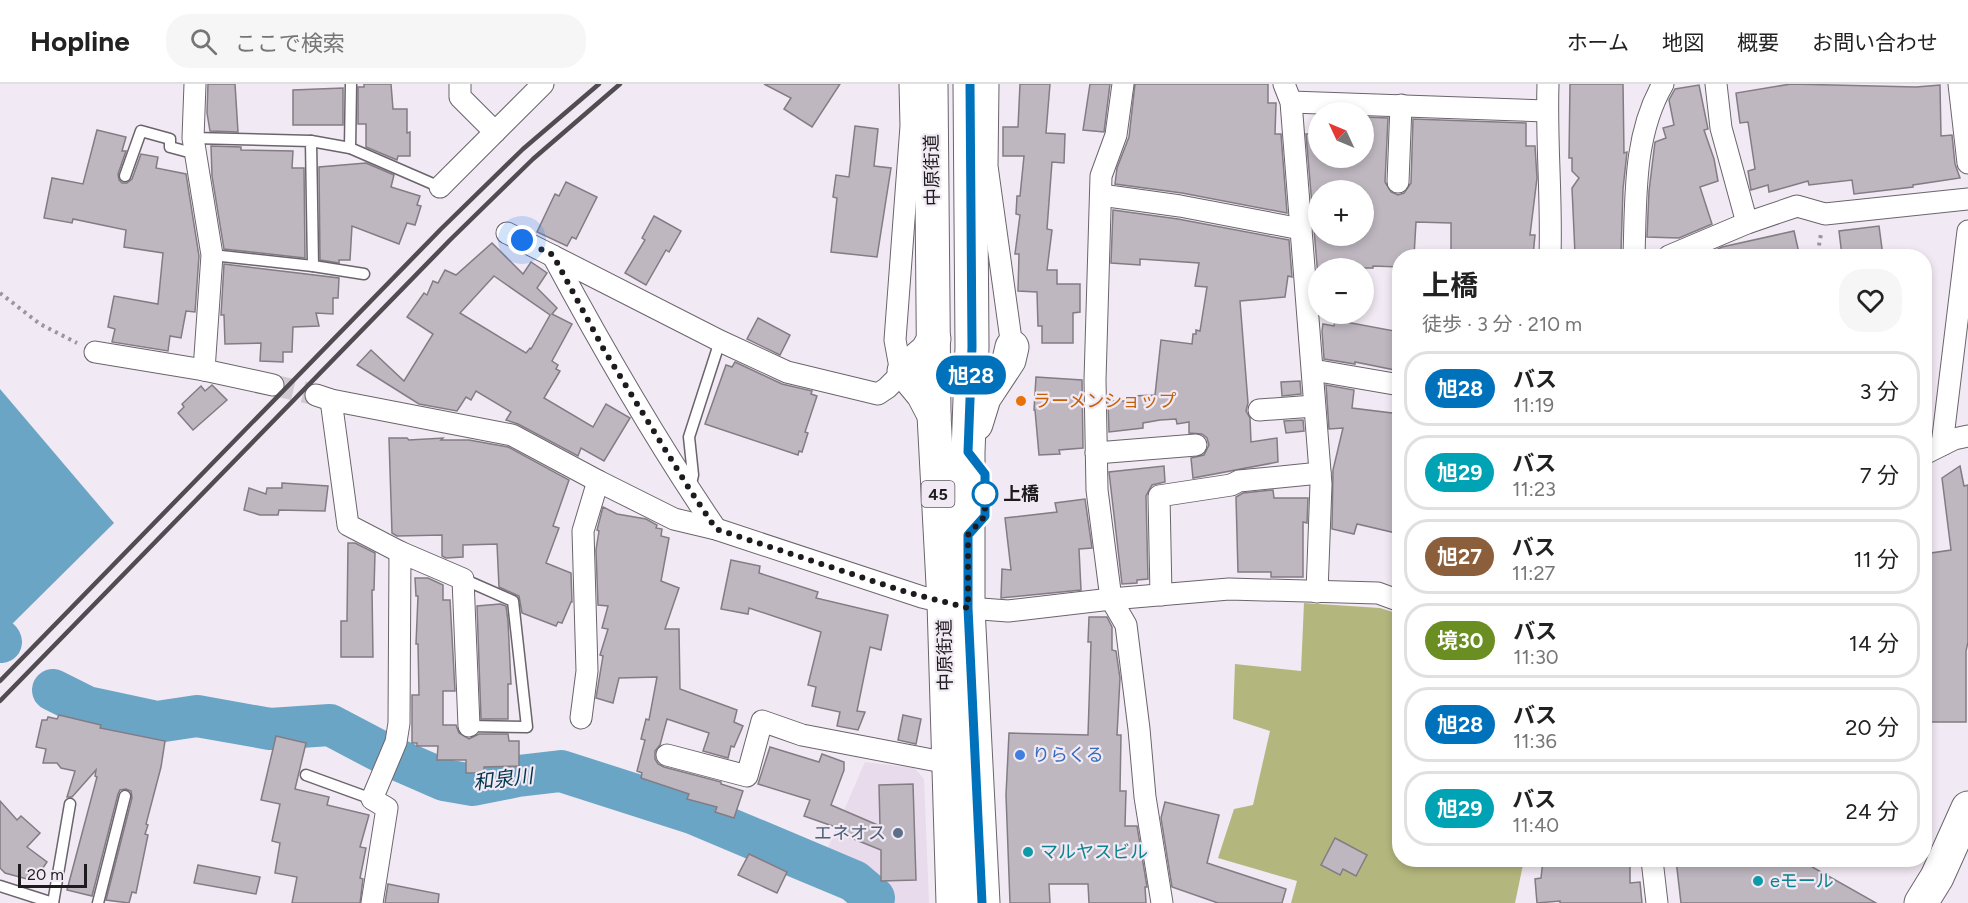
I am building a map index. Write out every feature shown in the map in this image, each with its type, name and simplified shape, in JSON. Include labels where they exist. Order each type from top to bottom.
[{"type":"main road","name":"中原街道","points":[[931,84],[934,415],[956,606],[982,903]]},
{"type":"main road","name":"中原街道","points":[[953,903],[948,763],[956,606],[968,535],[972,347],[970,84]]},
{"type":"main road","points":[[934,339],[927,351],[904,371],[923,394],[934,415]]},
{"type":"main road","points":[[972,347],[977,354],[994,359],[1004,357],[1012,347]]},
{"type":"main road","points":[[968,452],[984,398],[1009,360],[1012,347]]},
{"type":"main road","points":[[1921,903],[1936,877],[1968,808]]},
{"type":"street","points":[[195,84],[194,146],[212,255],[204,370]]},
{"type":"street","points":[[460,84],[460,97],[495,132]]},
{"type":"street","points":[[440,187],[543,84]]},
{"type":"street","points":[[507,233],[787,372],[878,394],[904,371],[899,362],[895,340],[911,126],[910,84]]},
{"type":"street","points":[[988,84],[987,166],[1012,347]]},
{"type":"street","points":[[1123,84],[1116,135],[1101,176],[1095,380],[1097,490],[1111,599],[1126,625],[1145,797],[1162,903]]},
{"type":"street","points":[[1548,84],[1547,111],[1552,209],[1550,249]]},
{"type":"street","points":[[1634,249],[1639,159],[1645,123],[1663,84]]},
{"type":"street","points":[[1716,84],[1721,128],[1746,223]]},
{"type":"street","points":[[1959,84],[1968,163]]},
{"type":"street","points":[[1317,592],[1320,474],[1301,229],[1287,93],[1401,105],[1547,111]]},
{"type":"street","points":[[1398,182],[1401,105]]},
{"type":"street","points":[[1101,195],[1180,206],[1301,229]]},
{"type":"street","points":[[1685,249],[1746,223],[1797,206],[1825,214],[1968,199]]},
{"type":"street","points":[[1933,450],[1968,231]]},
{"type":"street","points":[[553,255],[604,350],[716,529]]},
{"type":"street","points":[[95,352],[204,370],[273,385]]},
{"type":"street","points":[[1313,370],[1392,384]]},
{"type":"street","points":[[469,726],[463,579],[400,552],[348,525],[324,397],[512,435],[674,519],[716,529],[956,606],[1008,611],[1229,589],[1378,593],[1392,598]]},
{"type":"street","points":[[1259,410],[1314,406]]},
{"type":"street","points":[[1933,450],[1954,439],[1968,436]]},
{"type":"street","points":[[1096,453],[1196,445]]},
{"type":"street","points":[[1161,594],[1159,496],[1239,482],[1320,474]]},
{"type":"street","points":[[581,718],[587,671],[583,531],[598,481]]},
{"type":"street","points":[[372,903],[387,808],[372,799],[396,742],[399,723],[400,552]]},
{"type":"street","points":[[667,755],[747,776],[762,721],[802,735],[948,763]]},
{"type":"street","points":[[1653,867],[1657,903]]},
{"type":"lane","points":[[350,148],[351,84]]},
{"type":"lane","points":[[125,176],[141,131],[170,139],[170,147],[310,141],[350,148],[440,187]]},
{"type":"lane","points":[[310,141],[313,266]]},
{"type":"lane","points":[[212,255],[364,274]]},
{"type":"lane","points":[[690,490],[693,475],[689,437],[720,340]]},
{"type":"lane","points":[[463,579],[513,601],[527,727],[469,726]]},
{"type":"lane","points":[[306,775],[372,799]]},
{"type":"lane","points":[[98,903],[125,796]]},
{"type":"lane","points":[[0,886],[53,903],[70,804]]},
{"type":"path","points":[[0,292],[39,324],[95,352]]},
{"type":"shaded area","points":[[865,762],[914,768],[924,779],[929,903],[870,903],[880,893],[854,873],[823,859]]},
{"type":"green space","points":[[1304,603],[1380,608],[1392,612],[1392,867],[1523,867],[1515,903],[1291,903],[1297,881],[1218,858],[1234,809],[1253,805],[1270,731],[1233,719],[1235,664],[1301,671]]},
{"type":"water","points":[[0,389],[114,523],[2,634],[0,633]]},
{"type":"building","points":[[208,84],[235,84],[238,132],[210,131],[207,113]]},
{"type":"building","points":[[364,84],[391,84],[393,109],[407,109],[410,156],[398,156],[397,160],[366,147],[366,124],[358,124],[358,87],[364,87]]},
{"type":"building","points":[[764,84],[840,84],[812,127],[784,109],[791,98]]},
{"type":"building","points":[[1020,84],[1050,84],[1046,133],[1065,134],[1064,163],[1052,162],[1047,229],[1052,230],[1047,270],[1057,270],[1057,284],[1080,284],[1080,312],[1073,313],[1073,343],[1042,343],[1042,326],[1038,326],[1037,292],[1018,291],[1019,254],[1015,254],[1020,215],[1016,214],[1024,156],[1003,156],[1003,127],[1018,127]]},
{"type":"building","points":[[1090,84],[1110,84],[1104,132],[1083,130]]},
{"type":"building","points":[[1135,84],[1268,84],[1268,103],[1276,103],[1275,134],[1281,134],[1287,213],[1182,193],[1115,184],[1117,168],[1129,137]]},
{"type":"building","points":[[1570,84],[1623,84],[1624,153],[1627,152],[1621,249],[1575,249],[1572,188],[1579,178],[1572,171],[1572,158],[1569,158]]},
{"type":"building","points":[[1791,84],[1916,87],[1940,85],[1941,136],[1952,135],[1955,164],[1960,178],[1913,185],[1913,187],[1854,194],[1852,180],[1809,185],[1808,181],[1769,192],[1768,185],[1751,190],[1748,171],[1755,169],[1748,122],[1740,123],[1736,93]]},
{"type":"building","points":[[1699,85],[1708,129],[1704,130],[1714,159],[1718,181],[1700,187],[1712,224],[1679,238],[1647,237],[1649,191],[1655,142],[1666,138],[1663,128],[1674,125],[1669,100],[1675,89]]},
{"type":"building","points":[[343,88],[343,125],[293,125],[293,90]]},
{"type":"building","points":[[1374,117],[1388,118],[1385,182],[1391,192],[1398,195],[1404,193],[1411,183],[1413,119],[1526,123],[1526,146],[1535,146],[1537,178],[1530,235],[1535,235],[1534,249],[1451,249],[1451,223],[1416,222],[1414,249],[1392,249],[1392,267],[1374,266],[1374,258],[1316,258],[1315,246],[1374,246],[1374,180],[1310,180],[1309,168],[1374,168]]},
{"type":"building","points":[[855,126],[878,129],[874,166],[891,168],[877,257],[831,252],[837,198],[833,197],[836,175],[849,177]]},
{"type":"building","points":[[97,130],[126,137],[122,151],[126,151],[118,174],[122,183],[127,183],[132,179],[141,154],[158,157],[156,168],[186,174],[199,256],[195,312],[186,311],[181,338],[170,336],[168,351],[112,342],[115,329],[108,327],[114,296],[158,304],[163,253],[124,247],[126,230],[73,219],[72,223],[44,218],[52,178],[83,184]]},
{"type":"building","points":[[1306,134],[1308,134],[1308,158]]},
{"type":"building","points":[[211,146],[241,147],[241,150],[293,151],[292,168],[304,168],[305,258],[224,249],[212,176]]},
{"type":"building","points":[[366,163],[394,175],[391,187],[420,196],[417,205],[421,206],[415,225],[407,223],[399,244],[352,226],[350,260],[339,260],[339,263],[320,260],[319,167]]},
{"type":"building","points":[[566,182],[597,197],[576,239],[572,237],[567,246],[537,232],[555,194],[559,196]]},
{"type":"building","points":[[1113,210],[1178,219],[1289,240],[1292,277],[1288,276],[1285,297],[1240,301],[1248,403],[1246,411],[1250,418],[1251,442],[1277,438],[1278,462],[1193,478],[1191,458],[1204,455],[1209,445],[1207,438],[1202,434],[1189,433],[1189,422],[1177,424],[1176,419],[1160,420],[1143,423],[1143,428],[1109,432],[1108,401],[1132,401],[1132,396],[1155,395],[1161,340],[1192,344],[1193,334],[1196,334],[1196,330],[1200,331],[1207,287],[1195,286],[1199,263],[1140,259],[1140,265],[1111,263]]},
{"type":"building","points":[[654,216],[681,231],[669,252],[666,250],[646,285],[625,273],[645,240],[642,238]]},
{"type":"building","points":[[1879,226],[1882,249],[1841,249],[1839,231]]},
{"type":"building","points":[[1794,231],[1798,249],[1718,249]]},
{"type":"building","points":[[492,243],[523,274],[531,262],[547,273],[537,288],[557,308],[552,314],[572,324],[552,361],[558,365],[556,369],[560,371],[544,398],[593,427],[606,404],[630,418],[604,461],[581,448],[578,456],[506,420],[511,412],[476,391],[471,400],[466,397],[457,411],[419,404],[357,365],[371,350],[404,381],[433,334],[407,317],[424,293],[427,295],[433,281],[438,283],[445,270],[456,275]],"holes":[[[494,276],[550,315],[531,349],[526,353],[460,313]]]},
{"type":"building","points":[[224,264],[339,278],[338,298],[333,298],[333,314],[316,313],[319,326],[293,327],[292,352],[283,352],[283,362],[260,361],[261,343],[225,344],[224,315],[221,315]]},
{"type":"building","points":[[758,318],[790,335],[780,355],[747,339]]},
{"type":"building","points":[[1323,324],[1334,326],[1334,324],[1357,324],[1392,331],[1392,369],[1324,359]]},
{"type":"building","points":[[735,362],[782,384],[812,391],[811,394],[817,396],[805,432],[808,433],[802,452],[799,451],[798,455],[705,424],[726,365],[732,367]]},
{"type":"building","points":[[1036,377],[1082,380],[1083,448],[1059,450],[1060,454],[1039,455],[1034,410]]},
{"type":"building","points":[[1300,381],[1301,394],[1282,396],[1281,382]]},
{"type":"building","points":[[212,385],[227,400],[193,430],[178,413],[184,407],[182,404],[201,386],[205,391]]},
{"type":"building","points":[[1326,385],[1354,390],[1352,408],[1392,413],[1392,532],[1357,524],[1354,534],[1332,529],[1333,470],[1343,428],[1329,429]]},
{"type":"building","points":[[1303,420],[1304,431],[1286,433],[1284,421]]},
{"type":"building","points":[[389,438],[409,440],[443,438],[441,440],[469,440],[508,447],[569,480],[553,526],[559,528],[546,563],[571,573],[572,602],[562,623],[558,622],[556,626],[522,613],[519,596],[499,587],[497,544],[463,545],[463,557],[446,558],[442,556],[442,535],[397,536],[392,533]]},
{"type":"building","points":[[1164,466],[1165,482],[1152,485],[1146,496],[1148,579],[1137,580],[1137,583],[1122,584],[1109,472]]},
{"type":"building","points":[[1960,466],[1964,486],[1968,485],[1966,722],[1932,722],[1932,553],[1951,550],[1942,478]]},
{"type":"building","points":[[282,483],[328,486],[325,511],[279,510],[278,515],[260,515],[244,510],[249,488],[266,494],[267,488],[282,488]]},
{"type":"building","points":[[1273,490],[1274,498],[1308,498],[1307,523],[1303,522],[1303,577],[1271,577],[1271,572],[1238,572],[1236,497],[1243,493]]},
{"type":"building","points":[[1085,499],[1092,548],[1079,549],[1081,590],[1001,598],[1002,569],[1011,570],[1005,518],[1057,512],[1055,503]]},
{"type":"building","points":[[603,507],[617,514],[646,519],[657,525],[656,528],[662,529],[661,536],[669,538],[661,581],[679,588],[665,629],[679,629],[680,689],[737,710],[734,722],[743,726],[734,747],[731,746],[728,758],[703,751],[709,733],[667,719],[660,745],[655,751],[655,759],[664,767],[721,782],[721,784],[743,791],[734,818],[715,812],[717,807],[687,799],[689,794],[641,778],[642,773],[637,771],[645,740],[641,739],[646,719],[649,720],[657,677],[619,678],[613,703],[596,698],[603,656],[600,655],[608,629],[602,628],[608,606],[598,605],[596,550],[599,531],[597,530]]},
{"type":"building","points":[[348,543],[355,543],[375,553],[374,590],[372,590],[373,657],[341,657],[341,621],[347,621]]},
{"type":"building","points":[[731,560],[760,566],[759,573],[818,592],[816,598],[888,615],[881,650],[870,647],[857,711],[865,712],[858,730],[837,726],[840,712],[812,706],[816,687],[808,685],[821,632],[749,608],[748,614],[721,609]]},
{"type":"building","points":[[415,578],[428,578],[443,585],[443,600],[450,600],[455,691],[443,691],[443,725],[456,725],[459,733],[469,739],[479,734],[508,734],[509,741],[519,741],[519,766],[484,767],[484,773],[466,773],[466,760],[437,760],[438,746],[417,746],[417,743],[412,743],[412,695],[419,695],[418,644],[416,644],[418,596],[416,596]]},
{"type":"building","points":[[500,604],[506,606],[508,621],[511,684],[508,684],[508,719],[481,719],[477,606]]},
{"type":"building","points":[[1089,617],[1107,617],[1112,627],[1112,650],[1116,651],[1120,678],[1117,735],[1121,735],[1120,791],[1126,791],[1125,826],[1137,826],[1147,887],[1145,887],[1146,903],[1089,903],[1088,884],[1049,884],[1050,903],[1010,903],[1006,795],[1009,733],[1088,735],[1091,642],[1088,642]]},
{"type":"building","points":[[59,715],[101,725],[100,728],[165,741],[161,767],[146,824],[148,825],[145,834],[148,835],[136,893],[132,892],[129,903],[106,900],[132,798],[131,791],[126,789],[120,790],[118,794],[92,896],[67,890],[97,777],[95,776],[96,770],[72,797],[67,797],[75,771],[61,768],[57,763],[43,763],[46,749],[36,747],[42,720],[47,720],[48,717],[57,719]]},
{"type":"building","points":[[903,715],[921,719],[916,744],[898,740]]},
{"type":"building","points":[[276,736],[306,743],[295,789],[329,797],[327,805],[369,815],[360,847],[366,848],[360,878],[363,879],[360,903],[292,903],[297,877],[275,873],[280,843],[272,841],[280,804],[261,800]]},
{"type":"building","points":[[770,747],[819,762],[822,754],[844,762],[844,770],[831,805],[880,826],[879,785],[913,784],[916,880],[881,881],[881,850],[839,833],[841,829],[804,816],[810,800],[758,784]]},
{"type":"building","points":[[0,801],[17,820],[21,816],[40,833],[27,847],[47,862],[34,881],[5,873],[0,868]]},
{"type":"building","points":[[1165,802],[1219,815],[1207,863],[1286,889],[1282,903],[1218,903],[1172,887],[1161,818]]},
{"type":"building","points":[[1335,838],[1367,855],[1356,876],[1343,869],[1340,875],[1321,865]]},
{"type":"building","points":[[749,854],[787,872],[777,893],[738,875]]},
{"type":"building","points":[[198,865],[260,877],[256,894],[194,883]]},
{"type":"building","points":[[1542,867],[1630,867],[1630,883],[1640,882],[1642,903],[1560,903],[1560,901],[1537,903],[1535,879],[1541,878]]},
{"type":"building","name":"eモール","points":[[1677,867],[1812,867],[1876,903],[1681,903]]},
{"type":"building","points":[[388,884],[439,894],[438,903],[385,903]]},
{"type":"waterway","name":"和泉川","points":[[53,690],[87,707],[157,722],[197,716],[270,729],[330,725],[389,756],[444,780],[473,785],[518,776],[561,771],[692,813],[854,881],[874,898]]},
{"type":"tunnel","points":[[273,385],[316,395]]},
{"type":"railway","points":[[0,681],[441,229],[523,149],[599,84]]},
{"type":"railway","points":[[0,701],[450,240],[533,159],[620,84]]},
{"type":"bus line","name":"旭28","points":[[970,84],[972,347],[968,452],[985,474],[985,516],[968,535],[968,608],[982,903]]},
{"type":"place","name":"ラーメンショップ","points":[[1021,401]]},
{"type":"place","name":"上橋","points":[[985,494]]},
{"type":"place","name":"りらくる","points":[[1020,755]]},
{"type":"place","name":"エネオス","points":[[898,833]]},
{"type":"place","name":"マルヤスビル","points":[[1028,852]]},
{"type":"place","name":"eモール","points":[[1758,881]]},
{"type":"route","points":[[522,240],[553,255],[604,350],[716,529],[906,592],[968,608],[968,535],[985,516],[985,494]]}]
